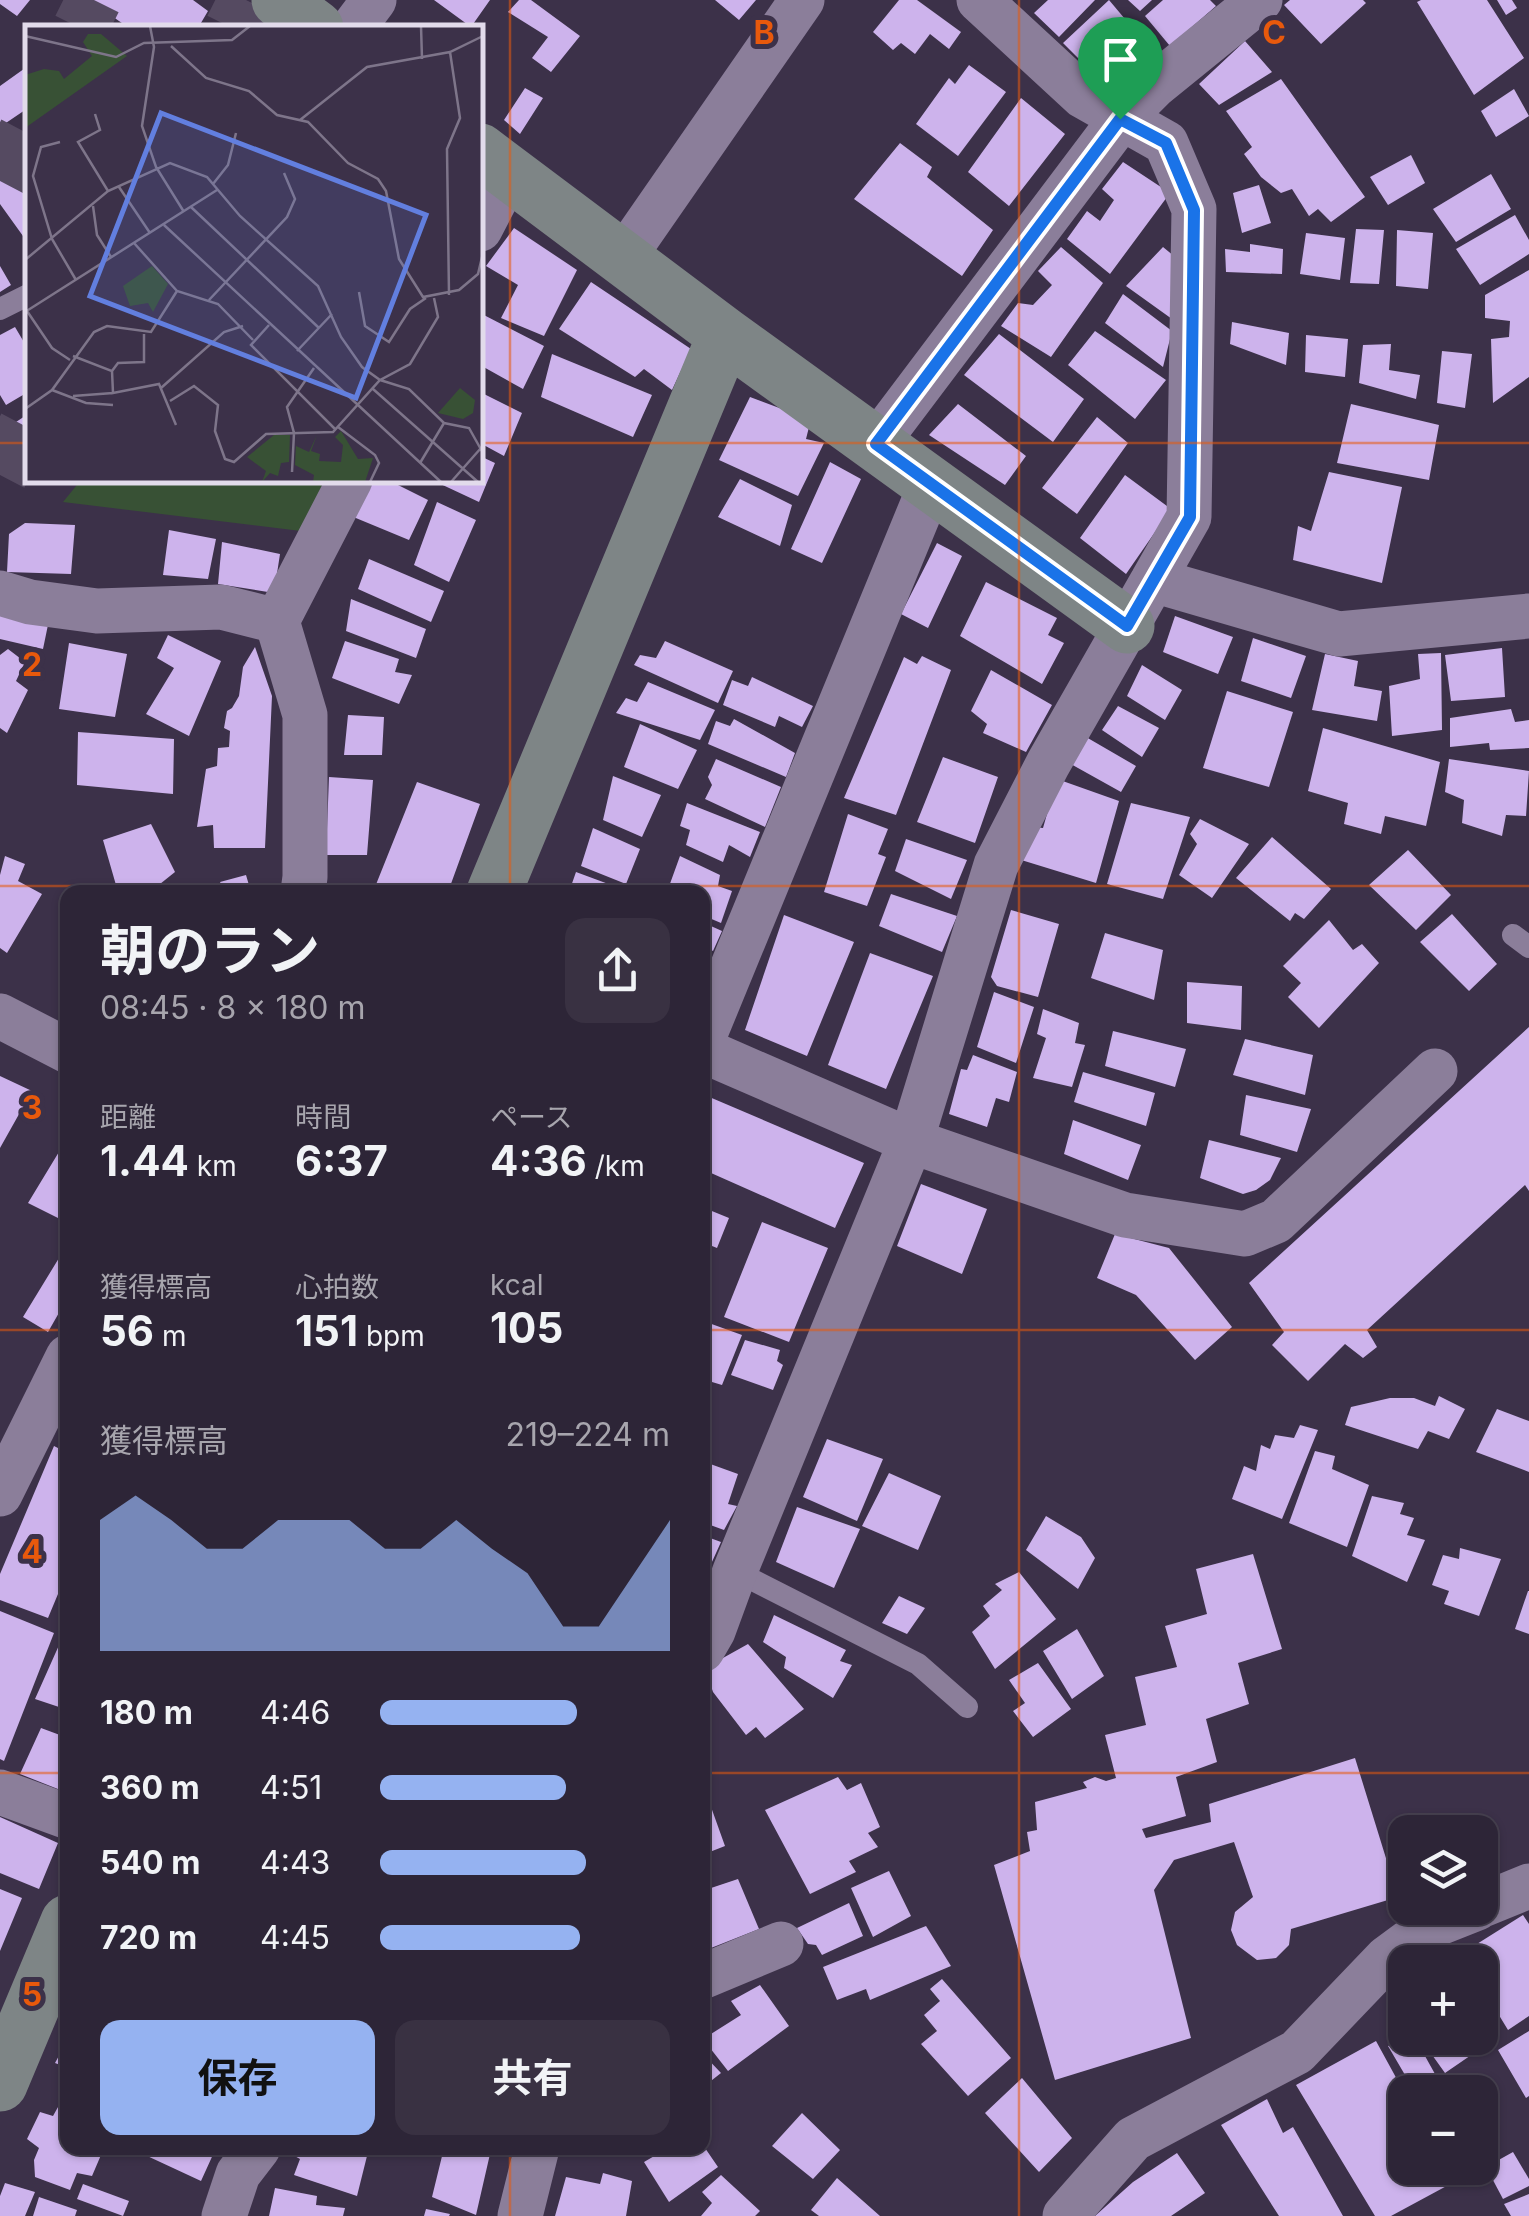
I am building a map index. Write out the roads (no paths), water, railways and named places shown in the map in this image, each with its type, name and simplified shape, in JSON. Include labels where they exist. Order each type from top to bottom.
[{"type":"street","points":[[355,25],[374,0]]},
{"type":"street","points":[[623,258],[802,0]]},
{"type":"street","points":[[710,1635],[911,1142],[996,865],[1048,764],[1190,517],[1194,210],[1166,143],[1083,96],[979,0]]},
{"type":"street","points":[[876,444],[1120,119],[1154,86],[1260,0]]},
{"type":"street","points":[[482,219],[494,162],[931,484],[1140,603],[1340,634],[1529,616]]},
{"type":"street","points":[[497,885],[724,335]]},
{"type":"street","points":[[316,885],[305,715],[277,621],[349,482]]},
{"type":"street","points":[[710,1022],[931,484]]},
{"type":"street","points":[[0,593],[30,602],[98,611],[220,608],[277,621]]},
{"type":"street","points":[[0,1016],[60,1047]]},
{"type":"street","points":[[710,1054],[911,1142],[1125,1215],[1245,1234],[1276,1221],[1435,1071]]},
{"type":"street","points":[[0,1494],[60,1372]]},
{"type":"street","points":[[0,1792],[60,1813]]},
{"type":"street","points":[[1498,1899],[1529,1886]]},
{"type":"street","points":[[1065,2216],[1133,2139],[1297,2052],[1387,1958],[1434,1925]]},
{"type":"street","points":[[0,2084],[60,1941]]},
{"type":"street","points":[[710,1974],[781,1944]]},
{"type":"street","points":[[224,2216],[238,2174],[253,2155]]},
{"type":"street","points":[[520,2216],[534,2155]]},
{"type":"lane","points":[[0,310],[25,296]]},
{"type":"lane","points":[[735,1571],[918,1664],[966,1707]]},
{"type":"tunnel","points":[[82,25],[94,0]]},
{"type":"tunnel","points":[[234,25],[246,0]]},
{"type":"tunnel","points":[[0,181],[25,134]]},
{"type":"tunnel","points":[[0,475],[25,428]]}]
